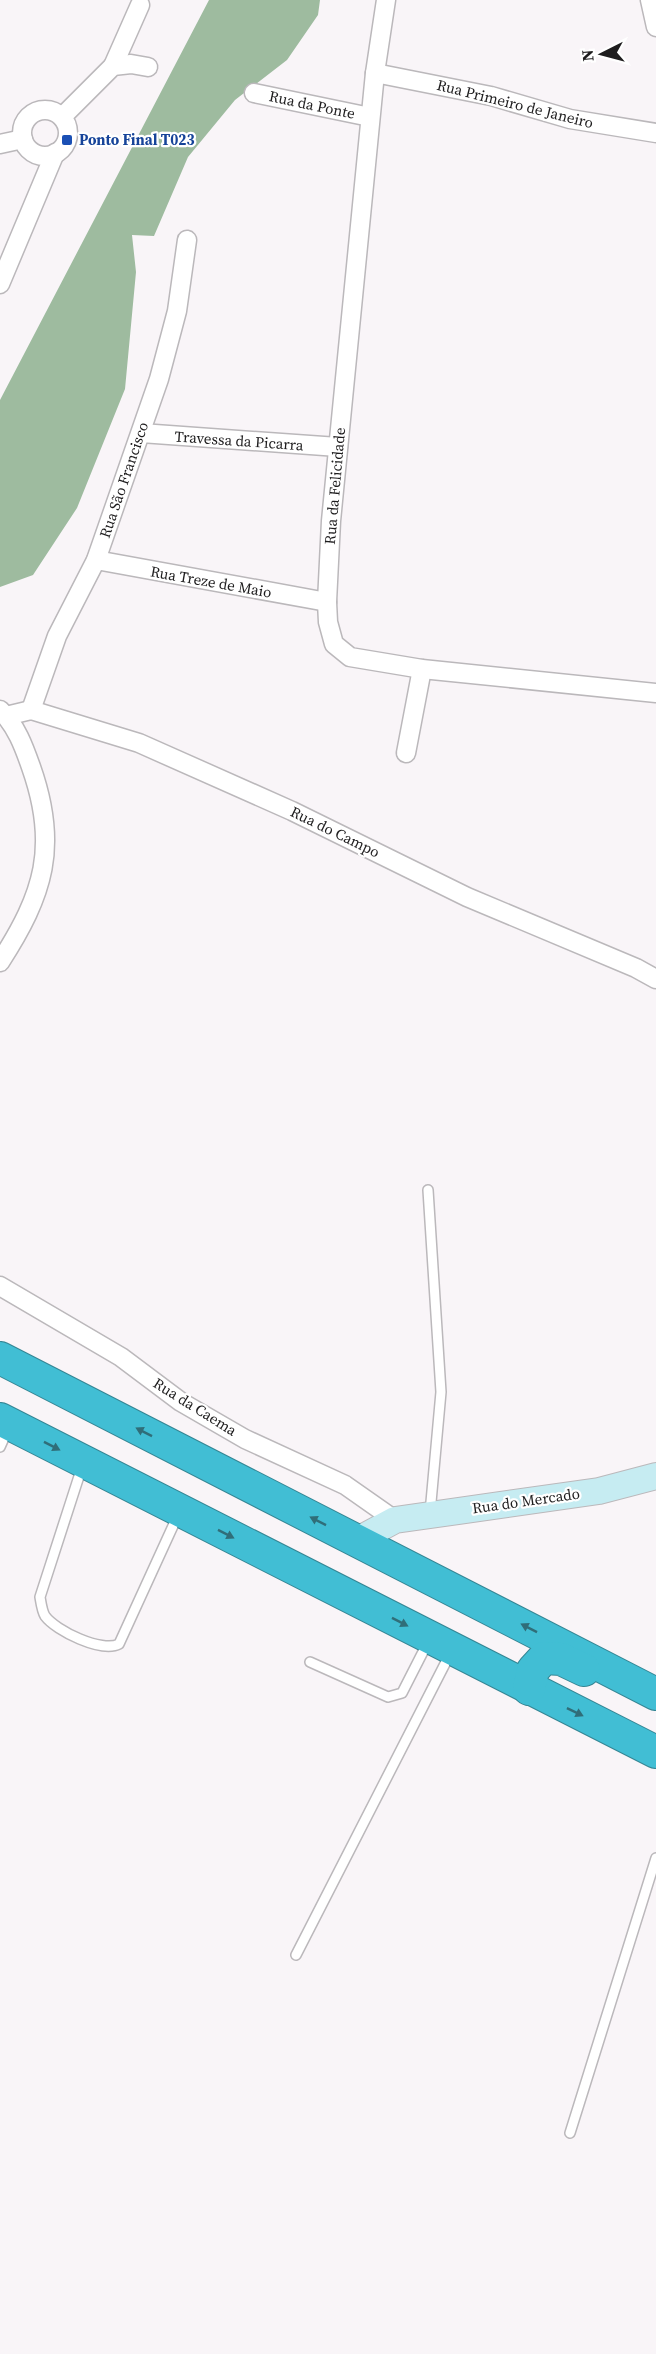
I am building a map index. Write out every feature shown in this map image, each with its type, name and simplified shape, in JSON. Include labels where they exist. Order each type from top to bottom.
[{"type":"highway","points":[[0,1358],[656,1694]]},
{"type":"highway","points":[[3,1430],[84,1462],[656,1752]]},
{"type":"highway","points":[[529,1689],[537,1664],[544,1658],[552,1658],[569,1662],[656,1708]]},
{"type":"street","name":"Rua da Felicidade","points":[[386,0],[370,117],[338,447],[327,602],[331,634],[340,651],[350,657],[422,669],[656,693]]},
{"type":"street","points":[[650,0],[656,27]]},
{"type":"street","points":[[62,117],[113,66],[140,5]]},
{"type":"street","points":[[113,66],[131,64],[148,67]]},
{"type":"street","name":"Rua Primeiro de Janeiro","points":[[375,73],[491,96],[570,119],[656,133]]},
{"type":"street","name":"Rua da Ponte","points":[[254,93],[370,117]]},
{"type":"street","points":[[0,284],[56,153],[64,145],[68,134],[62,117],[52,111],[34,113],[23,127],[27,144],[40,175],[38,195]]},
{"type":"street","points":[[0,144],[27,144],[42,155],[56,153]]},
{"type":"street","name":"Rua São Francisco","points":[[31,711],[57,636],[96,560],[141,433],[169,347],[187,240]]},
{"type":"street","name":"Travessa da Picarra","points":[[141,433],[338,447]]},
{"type":"street","name":"Rua Treze de Maio","points":[[96,560],[327,602]]},
{"type":"street","points":[[406,753],[422,669]]},
{"type":"street","name":"Rua do Campo","points":[[3,713],[31,711],[139,743],[292,811],[466,897],[636,968],[656,980]]},
{"type":"street","points":[[0,962],[31,910],[41,883],[45,855],[40,793],[17,733],[3,713]]},
{"type":"street","name":"Rua da Caema","points":[[0,1286],[121,1357],[181,1402],[245,1438],[345,1485],[394,1520]]},
{"type":"street","name":"Rua do Mercado","points":[[356,1541],[394,1520],[599,1491],[656,1476]]},
{"type":"street","points":[[394,1520],[393,1544],[398,1556],[408,1567]]},
{"type":"lane","points":[[428,1190],[441,1392],[430,1515]]},
{"type":"lane","points":[[84,1462],[40,1597],[44,1614],[60,1631],[106,1647],[119,1644],[180,1510]]},
{"type":"lane","points":[[310,1662],[388,1697],[396,1696],[402,1692],[442,1643]]},
{"type":"lane","points":[[296,1955],[442,1643]]},
{"type":"lane","points":[[570,2133],[656,1858]]},
{"type":"green space","points":[[209,0],[320,0],[318,15],[287,60],[235,100],[188,157],[154,236],[132,235],[136,272],[125,389],[77,508],[33,575],[0,587],[0,400]]},
{"type":"place","name":"Ponto Final T023","points":[[67,140]]}]
